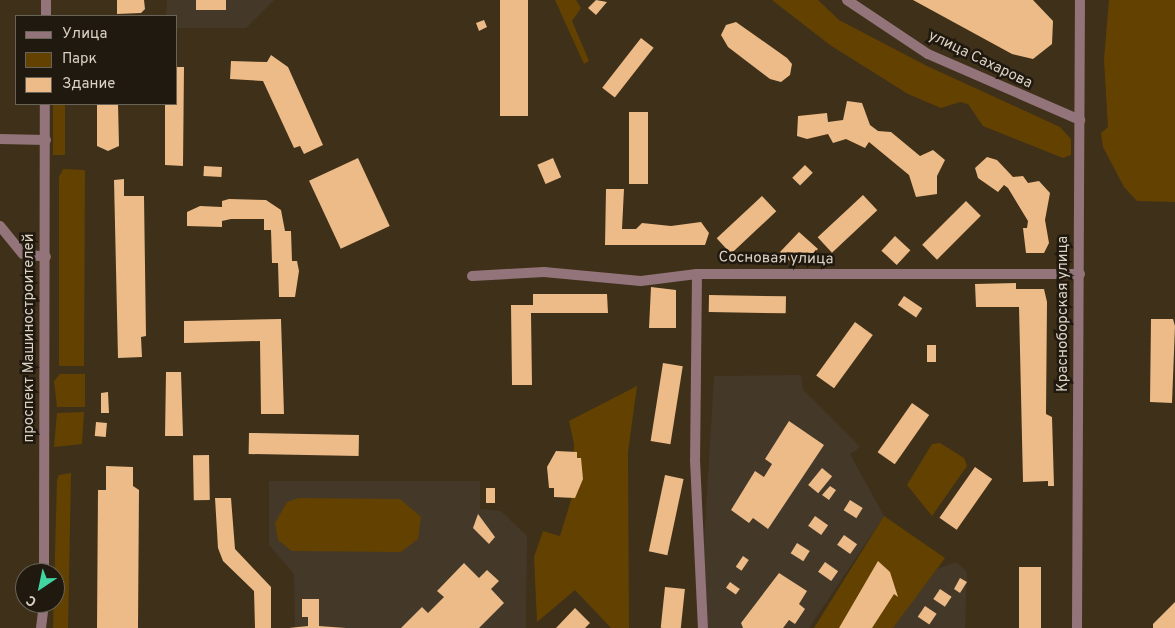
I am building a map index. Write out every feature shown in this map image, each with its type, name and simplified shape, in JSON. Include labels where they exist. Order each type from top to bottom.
[{"type":"street","points":[[46,0],[46,15]]},
{"type":"street","name":"улица Сахарова","points":[[848,0],[928,54],[1080,120]]},
{"type":"street","name":"Красноборская улица","points":[[1077,628],[1080,0]]},
{"type":"street","name":"проспект Машиностроителей","points":[[44,563],[46,105]]},
{"type":"street","points":[[0,139],[46,140]]},
{"type":"street","points":[[0,226],[23,254],[46,257]]},
{"type":"street","name":"Сосновая улица","points":[[472,276],[544,272],[641,281],[697,274],[1080,274]]},
{"type":"street","points":[[697,274],[695,460],[703,628]]},
{"type":"street","points":[[41,628],[43,613]]},
{"type":"shaded area","points":[[167,0],[274,0],[246,28],[178,28],[178,15],[166,15]]},
{"type":"shaded area","points":[[801,375],[803,390],[860,447],[850,454],[884,516],[809,628],[707,628],[704,544],[714,376]]},
{"type":"shaded area","points":[[269,481],[480,481],[480,509],[501,511],[527,536],[526,628],[295,628],[294,574],[269,545]]},
{"type":"shaded area","points":[[956,562],[967,572],[965,628],[893,628],[934,570]]},
{"type":"green space","points":[[555,0],[576,0],[581,8],[572,21],[589,61],[584,64]]},
{"type":"green space","points":[[772,0],[818,0],[839,20],[927,66],[1060,127],[1071,139],[1071,155],[1063,158],[983,126],[968,104],[960,102],[941,108],[908,94],[830,45]]},
{"type":"green space","points":[[1109,0],[1175,0],[1175,202],[1137,201],[1124,187],[1103,147],[1101,133],[1108,127],[1104,60]]},
{"type":"green space","points":[[53,105],[65,105],[65,155],[53,155]]},
{"type":"green space","points":[[63,169],[85,170],[84,366],[59,366],[59,177]]},
{"type":"green space","points":[[60,374],[85,374],[85,407],[57,407],[54,381]]},
{"type":"green space","points":[[637,386],[628,452],[629,628],[611,628],[575,590],[537,622],[534,557],[543,531],[560,536],[571,500],[574,444],[569,421]]},
{"type":"green space","points":[[84,412],[82,444],[54,447],[57,413]]},
{"type":"green space","points":[[940,443],[964,458],[967,466],[932,516],[907,485],[932,444]]},
{"type":"green space","points":[[71,473],[68,628],[53,628],[53,613],[65,613],[65,563],[55,563],[57,480],[59,475]]},
{"type":"green space","points":[[299,498],[400,499],[421,517],[418,539],[401,552],[292,551],[278,540],[275,523],[287,502]]},
{"type":"green space","points":[[884,516],[945,558],[893,628],[814,628]]},
{"type":"building","points":[[117,0],[144,0],[145,9],[141,13],[117,14]]},
{"type":"building","points":[[196,0],[226,0],[226,10],[196,10]]},
{"type":"building","points":[[500,0],[528,0],[528,116],[500,116]]},
{"type":"building","points":[[596,0],[607,2],[596,15],[588,8]]},
{"type":"building","points":[[913,0],[1033,0],[1053,21],[1052,44],[1033,59],[1012,54]]},
{"type":"building","points":[[484,20],[487,27],[479,31],[476,23]]},
{"type":"building","points":[[736,22],[787,58],[792,64],[790,75],[781,82],[770,79],[728,47],[721,35],[726,25]]},
{"type":"building","points":[[641,38],[654,48],[615,97],[602,88]]},
{"type":"building","points":[[271,55],[288,67],[323,145],[304,154],[300,146],[294,148],[263,81],[230,79],[231,61],[267,62]]},
{"type":"building","points":[[178,67],[184,67],[183,166],[165,165],[165,105],[178,105]]},
{"type":"building","points":[[847,101],[862,103],[870,125],[878,131],[891,132],[920,156],[933,150],[945,160],[937,176],[937,194],[916,197],[909,175],[869,142],[865,148],[846,139],[833,143],[828,134],[807,139],[797,136],[798,116],[827,113],[828,122],[843,120]]},
{"type":"building","points":[[97,105],[118,105],[119,146],[108,151],[97,146]]},
{"type":"building","points":[[629,112],[648,112],[648,184],[629,184]]},
{"type":"building","points":[[987,157],[997,160],[1013,177],[1023,176],[1028,183],[1039,181],[1050,193],[1045,220],[1049,243],[1044,253],[1026,253],[1023,228],[1027,228],[1028,221],[1008,188],[1004,185],[998,192],[978,178],[975,168]]},
{"type":"building","points":[[358,158],[390,226],[341,249],[309,181]]},
{"type":"building","points":[[553,158],[561,177],[546,184],[537,165]]},
{"type":"building","points":[[805,165],[813,173],[800,186],[792,178]]},
{"type":"building","points":[[204,166],[222,167],[221,177],[203,176]]},
{"type":"building","points":[[124,179],[124,196],[144,196],[146,336],[141,337],[142,357],[118,358],[114,180]]},
{"type":"building","points":[[606,189],[624,189],[622,229],[636,229],[642,223],[671,226],[701,222],[709,233],[705,245],[605,245]]},
{"type":"building","points":[[863,195],[877,210],[832,253],[818,237]]},
{"type":"building","points":[[762,196],[776,211],[731,254],[717,238]]},
{"type":"building","points":[[229,199],[266,200],[281,210],[285,231],[291,231],[292,261],[297,261],[299,271],[295,297],[279,297],[278,263],[272,263],[271,230],[264,230],[264,219],[231,219],[222,221],[222,227],[187,226],[187,212],[200,206],[222,207],[222,201]]},
{"type":"building","points":[[966,201],[981,216],[937,260],[922,245]]},
{"type":"building","points":[[799,232],[818,249],[806,259],[790,261],[780,252]]},
{"type":"building","points":[[895,236],[910,250],[897,265],[881,251]]},
{"type":"building","points":[[1016,283],[1016,289],[1044,289],[1047,302],[1046,414],[1052,417],[1054,486],[1048,486],[1048,481],[1023,482],[1019,307],[976,307],[975,284]]},
{"type":"building","points":[[651,287],[676,290],[676,328],[649,328]]},
{"type":"building","points":[[533,294],[607,294],[608,313],[531,313],[532,385],[512,385],[511,305],[533,305]]},
{"type":"building","points":[[709,295],[786,296],[786,313],[709,312]]},
{"type":"building","points":[[904,296],[922,308],[916,317],[898,305]]},
{"type":"building","points":[[281,319],[284,414],[261,414],[260,341],[184,343],[184,321]]},
{"type":"building","points":[[1151,319],[1173,319],[1175,326],[1172,403],[1150,402]]},
{"type":"building","points":[[855,322],[873,335],[834,388],[816,375]]},
{"type":"building","points":[[927,345],[936,345],[936,362],[927,362]]},
{"type":"building","points":[[663,363],[683,366],[670,444],[651,441]]},
{"type":"building","points":[[166,372],[181,372],[183,436],[165,436]]},
{"type":"building","points":[[108,392],[109,413],[101,413],[101,393]]},
{"type":"building","points":[[912,403],[929,415],[895,464],[878,452]]},
{"type":"building","points":[[789,421],[824,445],[768,529],[753,518],[749,523],[731,510],[755,471],[764,477],[772,464],[765,459]]},
{"type":"building","points":[[96,422],[107,423],[106,437],[95,436]]},
{"type":"building","points":[[249,433],[359,435],[359,456],[249,454]]},
{"type":"building","points":[[556,451],[577,452],[577,458],[581,458],[583,479],[575,498],[554,497],[554,488],[549,488],[547,467]]},
{"type":"building","points":[[193,455],[209,455],[210,500],[194,500]]},
{"type":"building","points":[[106,466],[133,467],[133,486],[139,490],[138,628],[97,628],[98,490],[106,490]]},
{"type":"building","points":[[975,467],[992,479],[957,530],[939,518]]},
{"type":"building","points":[[822,468],[832,476],[818,493],[808,485]]},
{"type":"building","points":[[665,475],[684,479],[667,555],[649,551]]},
{"type":"building","points":[[830,486],[836,490],[829,500],[822,495]]},
{"type":"building","points":[[486,488],[495,488],[495,503],[486,503]]},
{"type":"building","points":[[215,498],[231,498],[235,549],[271,587],[271,628],[255,628],[254,591],[223,561],[218,548]]},
{"type":"building","points":[[850,500],[863,508],[856,518],[844,510]]},
{"type":"building","points":[[478,514],[495,537],[489,544],[473,528]]},
{"type":"building","points":[[815,516],[828,525],[821,535],[808,526]]},
{"type":"building","points":[[844,535],[857,544],[850,554],[837,545]]},
{"type":"building","points":[[797,543],[810,551],[803,561],[791,553]]},
{"type":"building","points":[[743,556],[749,560],[742,571],[736,567]]},
{"type":"building","points":[[878,561],[890,572],[898,597],[894,594],[872,628],[839,628]]},
{"type":"building","points":[[825,562],[838,571],[831,581],[818,572]]},
{"type":"building","points":[[464,563],[479,578],[487,570],[499,581],[491,589],[504,603],[479,628],[401,628],[422,607],[428,613],[444,597],[437,591]]},
{"type":"building","points":[[1019,567],[1041,567],[1041,628],[1019,628]]},
{"type":"building","points":[[779,573],[807,591],[799,604],[805,609],[795,624],[789,620],[783,628],[743,628],[741,623]]},
{"type":"building","points":[[960,578],[967,582],[960,593],[954,589]]},
{"type":"building","points":[[730,582],[740,589],[736,595],[726,588]]},
{"type":"building","points":[[665,587],[685,589],[681,628],[661,628]]},
{"type":"building","points":[[940,589],[952,597],[945,607],[933,599]]},
{"type":"building","points":[[302,599],[319,599],[319,626],[346,628],[289,628],[308,626],[308,617],[302,617]]},
{"type":"building","points":[[1175,602],[1175,628],[1153,628],[1153,624]]},
{"type":"building","points":[[925,606],[937,614],[929,625],[918,617]]},
{"type":"building","points":[[575,608],[590,623],[585,628],[556,628]]}]
